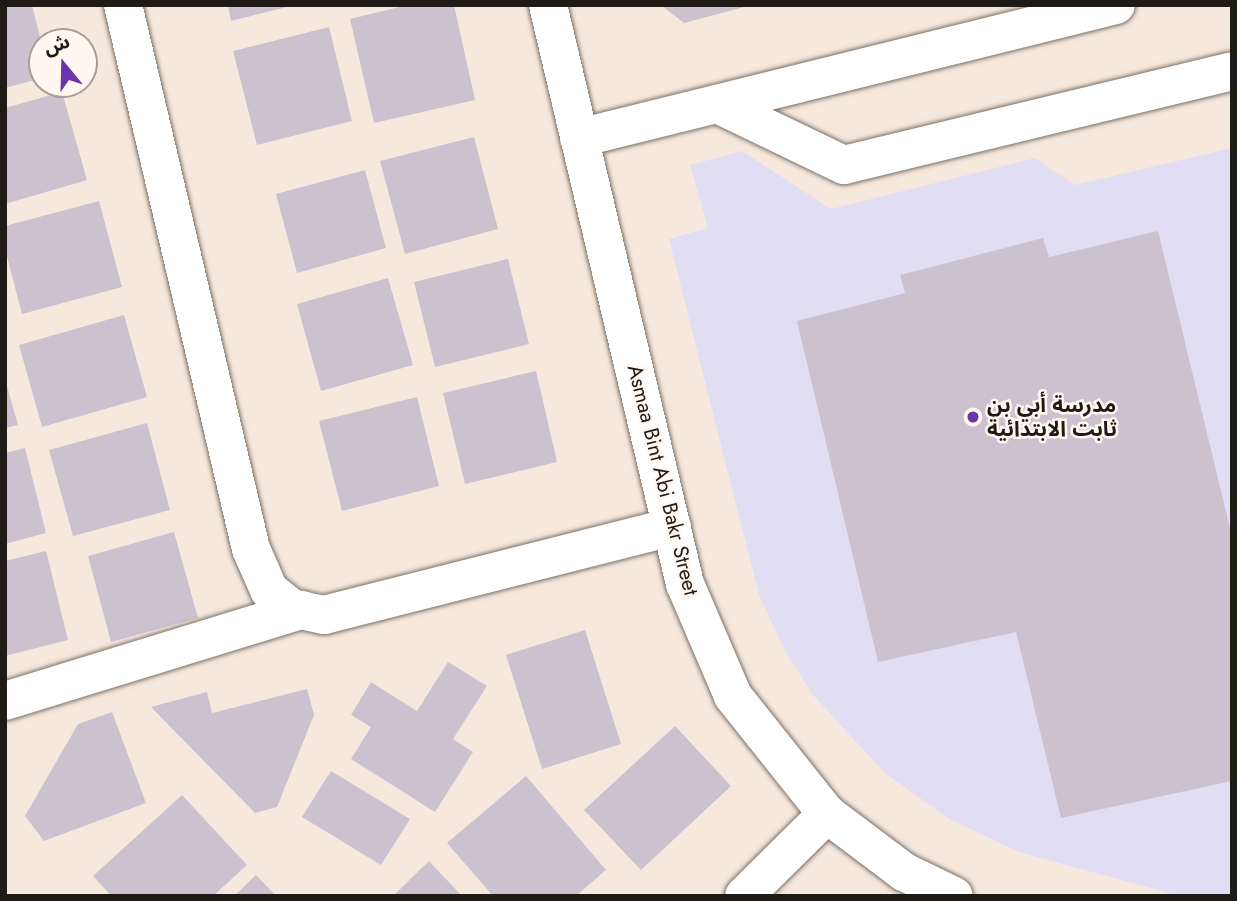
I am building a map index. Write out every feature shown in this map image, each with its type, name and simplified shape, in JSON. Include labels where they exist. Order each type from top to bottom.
[{"type":"street","points":[[123,5],[251,549],[269,590],[291,608],[324,615],[672,527]]},
{"type":"street","name":"Asmaa Bint Abi Bakr Street","points":[[548,5],[685,584],[733,696],[827,814],[904,872],[954,896]]},
{"type":"street","points":[[579,138],[1116,5]]},
{"type":"street","points":[[717,104],[844,165],[1232,71]]},
{"type":"street","points":[[5,701],[301,610]]},
{"type":"street","points":[[744,896],[827,814]]},
{"type":"shaded area","name":"مدرسة أبي بن ثابت الابتدائية","points":[[1232,148],[1232,896],[1180,896],[1019,852],[949,819],[885,773],[813,695],[785,651],[759,595],[669,239],[708,228],[690,165],[742,151],[831,209],[1035,158],[1075,185]]},
{"type":"building","points":[[5,5],[32,5],[38,28],[28,28],[28,82],[5,88]]},
{"type":"building","points":[[228,5],[291,5],[291,6],[231,21]]},
{"type":"building","points":[[408,5],[454,5],[475,100],[374,123],[350,19]]},
{"type":"building","points":[[661,5],[748,5],[748,6],[684,23]]},
{"type":"building","points":[[329,27],[352,121],[257,145],[233,51]]},
{"type":"building","points":[[41,98],[64,98],[87,180],[5,204],[5,108]]},
{"type":"building","points":[[474,137],[498,229],[405,254],[380,161]]},
{"type":"building","points":[[365,170],[386,248],[297,273],[276,194]]},
{"type":"building","points":[[99,201],[122,287],[22,314],[5,249],[5,226]]},
{"type":"building","points":[[1158,231],[1232,536],[1232,781],[1061,818],[1016,632],[878,662],[797,321],[905,293],[900,275],[1043,238],[1049,257]]},
{"type":"building","points":[[508,259],[529,344],[435,367],[414,282]]},
{"type":"building","points":[[388,278],[413,365],[321,391],[297,304]]},
{"type":"building","points":[[124,315],[147,397],[42,427],[19,345]]},
{"type":"building","points":[[536,371],[557,462],[465,484],[443,393]]},
{"type":"building","points":[[5,379],[18,425],[5,428]]},
{"type":"building","points":[[417,397],[439,486],[342,511],[319,421]]},
{"type":"building","points":[[147,423],[170,510],[73,536],[49,450]]},
{"type":"building","points":[[25,448],[46,533],[5,544],[5,453]]},
{"type":"building","points":[[174,532],[198,618],[111,642],[88,556]]},
{"type":"building","points":[[46,551],[68,640],[5,656],[5,561]]},
{"type":"building","points":[[585,630],[621,744],[542,769],[506,655]]},
{"type":"building","points":[[448,662],[487,686],[453,739],[473,752],[435,812],[351,759],[371,727],[351,715],[371,682],[417,711]]},
{"type":"building","points":[[307,689],[314,715],[277,807],[255,813],[151,707],[207,692],[212,713]]},
{"type":"building","points":[[112,712],[146,803],[44,841],[25,816],[78,724]]},
{"type":"building","points":[[675,726],[731,786],[641,870],[584,810]]},
{"type":"building","points":[[331,771],[410,819],[381,865],[302,817]]},
{"type":"building","points":[[526,776],[606,870],[576,896],[493,896],[447,843]]},
{"type":"building","points":[[182,795],[247,865],[213,896],[111,896],[93,876]]},
{"type":"building","points":[[429,861],[462,896],[393,896]]},
{"type":"building","points":[[256,875],[276,896],[234,896]]},
{"type":"place","name":"مدرسة أبي بن ثابت الابتدائية","points":[[973,417]]}]
